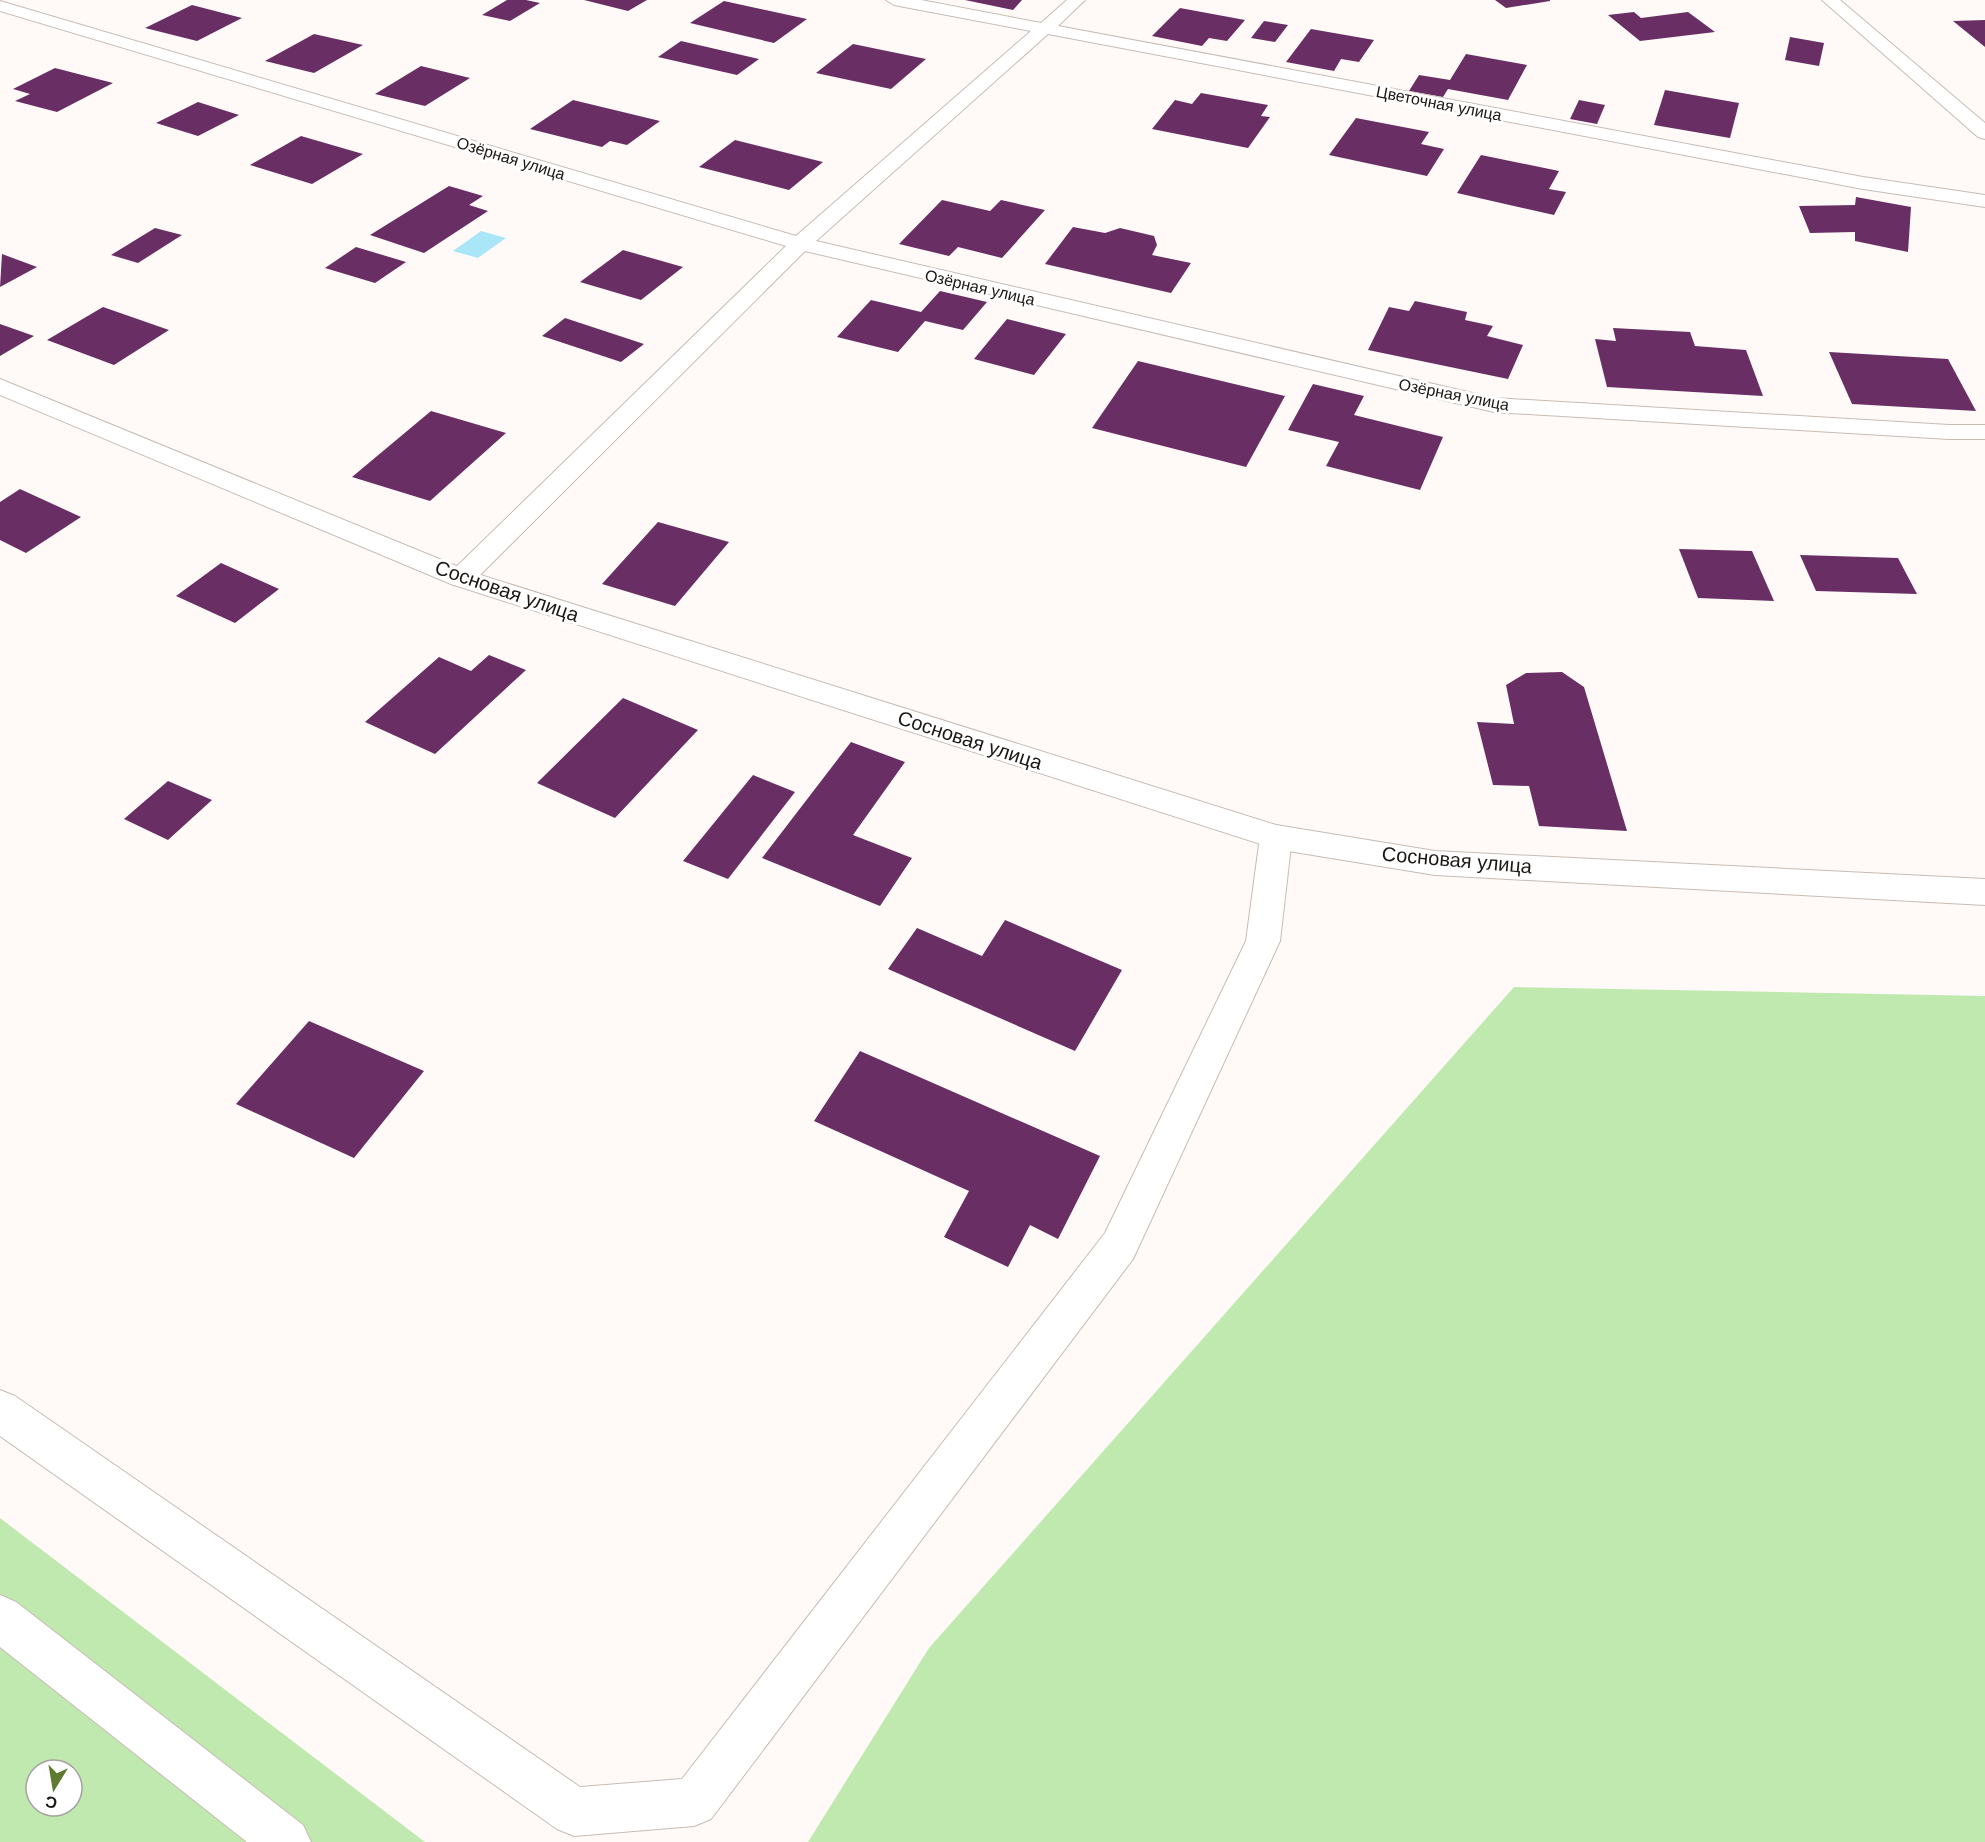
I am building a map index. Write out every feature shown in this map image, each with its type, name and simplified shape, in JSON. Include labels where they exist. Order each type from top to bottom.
[{"type":"street","name":"Цветочная улица","points":[[894,0],[1852,180],[1985,201]]},
{"type":"street","points":[[461,578],[800,244],[1077,0]]},
{"type":"street","points":[[1830,0],[1985,133]]},
{"type":"street","name":"Озёрная улица","points":[[0,6],[800,244],[1494,405],[1949,432],[1985,432]]},
{"type":"street","name":"Сосновая улица","points":[[0,386],[461,578],[1276,837],[1435,862],[1985,892]]},
{"type":"street","points":[[0,1411],[574,1812],[694,1802],[1119,1246],[1263,940],[1276,837]]},
{"type":"street","points":[[0,1618],[286,1842]]},
{"type":"green space","points":[[1514,987],[1985,996],[1985,1842],[808,1842],[929,1648]]},
{"type":"green space","points":[[0,1518],[425,1842],[0,1842]]},
{"type":"water","points":[[481,231],[506,238],[478,258],[453,251]]},
{"type":"building","points":[[507,0],[540,3],[510,21],[482,15]]},
{"type":"building","points":[[584,0],[647,0],[628,11]]},
{"type":"building","points":[[965,0],[1022,0],[1013,10]]},
{"type":"building","points":[[1495,0],[1550,0],[1550,1],[1506,8]]},
{"type":"building","points":[[724,1],[807,19],[774,43],[690,23]]},
{"type":"building","points":[[192,5],[242,18],[197,41],[145,28]]},
{"type":"building","points":[[1180,8],[1245,20],[1227,41],[1209,38],[1202,46],[1152,36]]},
{"type":"building","points":[[1634,12],[1641,18],[1688,12],[1715,32],[1640,41],[1608,15]]},
{"type":"building","points":[[1985,20],[1985,47],[1953,21]]},
{"type":"building","points":[[1264,21],[1288,25],[1275,42],[1251,38]]},
{"type":"building","points":[[1311,29],[1374,40],[1359,62],[1341,59],[1334,71],[1286,62]]},
{"type":"building","points":[[314,34],[363,45],[314,73],[265,61]]},
{"type":"building","points":[[1790,37],[1824,43],[1819,66],[1785,60]]},
{"type":"building","points":[[681,41],[759,59],[737,75],[658,57]]},
{"type":"building","points":[[853,44],[926,59],[891,89],[816,73]]},
{"type":"building","points":[[1466,54],[1527,65],[1508,100],[1448,89],[1443,97],[1409,91],[1419,75],[1450,80]]},
{"type":"building","points":[[421,66],[470,78],[425,106],[375,94]]},
{"type":"building","points":[[55,68],[113,83],[57,112],[15,101],[30,94],[13,89]]},
{"type":"building","points":[[1665,90],[1739,103],[1730,138],[1654,125]]},
{"type":"building","points":[[1201,93],[1268,105],[1261,116],[1270,117],[1248,148],[1152,129],[1175,100],[1192,104]]},
{"type":"building","points":[[573,100],[660,121],[627,145],[610,141],[602,147],[530,129]]},
{"type":"building","points":[[1579,100],[1605,105],[1597,124],[1570,119]]},
{"type":"building","points":[[198,102],[239,115],[198,136],[156,123]]},
{"type":"building","points":[[1356,118],[1429,132],[1421,144],[1444,149],[1427,176],[1329,155]]},
{"type":"building","points":[[301,136],[363,154],[312,184],[250,165]]},
{"type":"building","points":[[735,140],[823,162],[789,190],[699,167]]},
{"type":"building","points":[[1481,155],[1559,171],[1549,189],[1566,192],[1554,215],[1457,193]]},
{"type":"building","points":[[449,186],[483,196],[469,205],[488,211],[424,253],[370,235]]},
{"type":"building","points":[[1856,197],[1911,207],[1908,252],[1855,241],[1855,232],[1810,233],[1799,206],[1855,205]]},
{"type":"building","points":[[942,200],[990,211],[1001,200],[1045,210],[1002,258],[958,247],[949,256],[899,244]]},
{"type":"building","points":[[1073,227],[1105,233],[1120,228],[1154,236],[1157,245],[1152,255],[1191,263],[1171,293],[1045,264]]},
{"type":"building","points":[[155,228],[182,235],[138,263],[111,255]]},
{"type":"building","points":[[356,247],[406,262],[375,283],[325,268]]},
{"type":"building","points":[[623,250],[683,267],[641,300],[580,282]]},
{"type":"building","points":[[2,254],[37,267],[0,287]]},
{"type":"building","points":[[940,291],[987,302],[963,330],[925,321],[898,352],[837,337],[871,300],[921,312]]},
{"type":"building","points":[[1415,301],[1467,312],[1465,320],[1493,326],[1487,336],[1523,345],[1508,379],[1368,350],[1389,307],[1409,311]]},
{"type":"building","points":[[103,307],[169,330],[114,365],[47,340]]},
{"type":"building","points":[[565,318],[644,344],[621,362],[542,336]]},
{"type":"building","points":[[1007,319],[1066,334],[1034,375],[974,359]]},
{"type":"building","points":[[0,324],[34,336],[0,356]]},
{"type":"building","points":[[1613,328],[1690,332],[1695,346],[1746,350],[1763,396],[1607,387],[1595,339],[1616,341]]},
{"type":"building","points":[[1829,352],[1948,359],[1976,411],[1852,404]]},
{"type":"building","points":[[1138,361],[1285,396],[1246,467],[1092,428]]},
{"type":"building","points":[[1313,384],[1364,396],[1354,415],[1443,437],[1420,490],[1326,466],[1339,442],[1288,430]]},
{"type":"building","points":[[431,411],[506,433],[430,501],[352,477]]},
{"type":"building","points":[[20,489],[81,517],[26,553],[0,540],[0,502]]},
{"type":"building","points":[[658,522],[729,542],[675,606],[602,584]]},
{"type":"building","points":[[1679,549],[1752,551],[1774,601],[1698,598]]},
{"type":"building","points":[[1800,555],[1898,558],[1917,594],[1816,591]]},
{"type":"building","points":[[221,563],[279,589],[235,623],[176,596]]},
{"type":"building","points":[[489,655],[526,670],[435,754],[365,722],[439,657],[471,671]]},
{"type":"building","points":[[1562,672],[1584,687],[1627,831],[1539,826],[1529,786],[1493,785],[1477,722],[1514,724],[1506,685],[1526,673]]},
{"type":"building","points":[[623,698],[698,730],[615,818],[537,783]]},
{"type":"building","points":[[851,742],[905,762],[853,835],[912,858],[880,906],[762,858]]},
{"type":"building","points":[[753,775],[795,792],[728,879],[683,861]]},
{"type":"building","points":[[168,781],[212,800],[168,840],[124,819]]},
{"type":"building","points":[[1005,920],[1122,970],[1075,1051],[888,969],[917,928],[982,956]]},
{"type":"building","points":[[309,1021],[424,1071],[354,1158],[236,1104]]},
{"type":"building","points":[[860,1051],[1100,1156],[1058,1239],[1030,1225],[1008,1267],[944,1237],[969,1191],[814,1121]]}]
